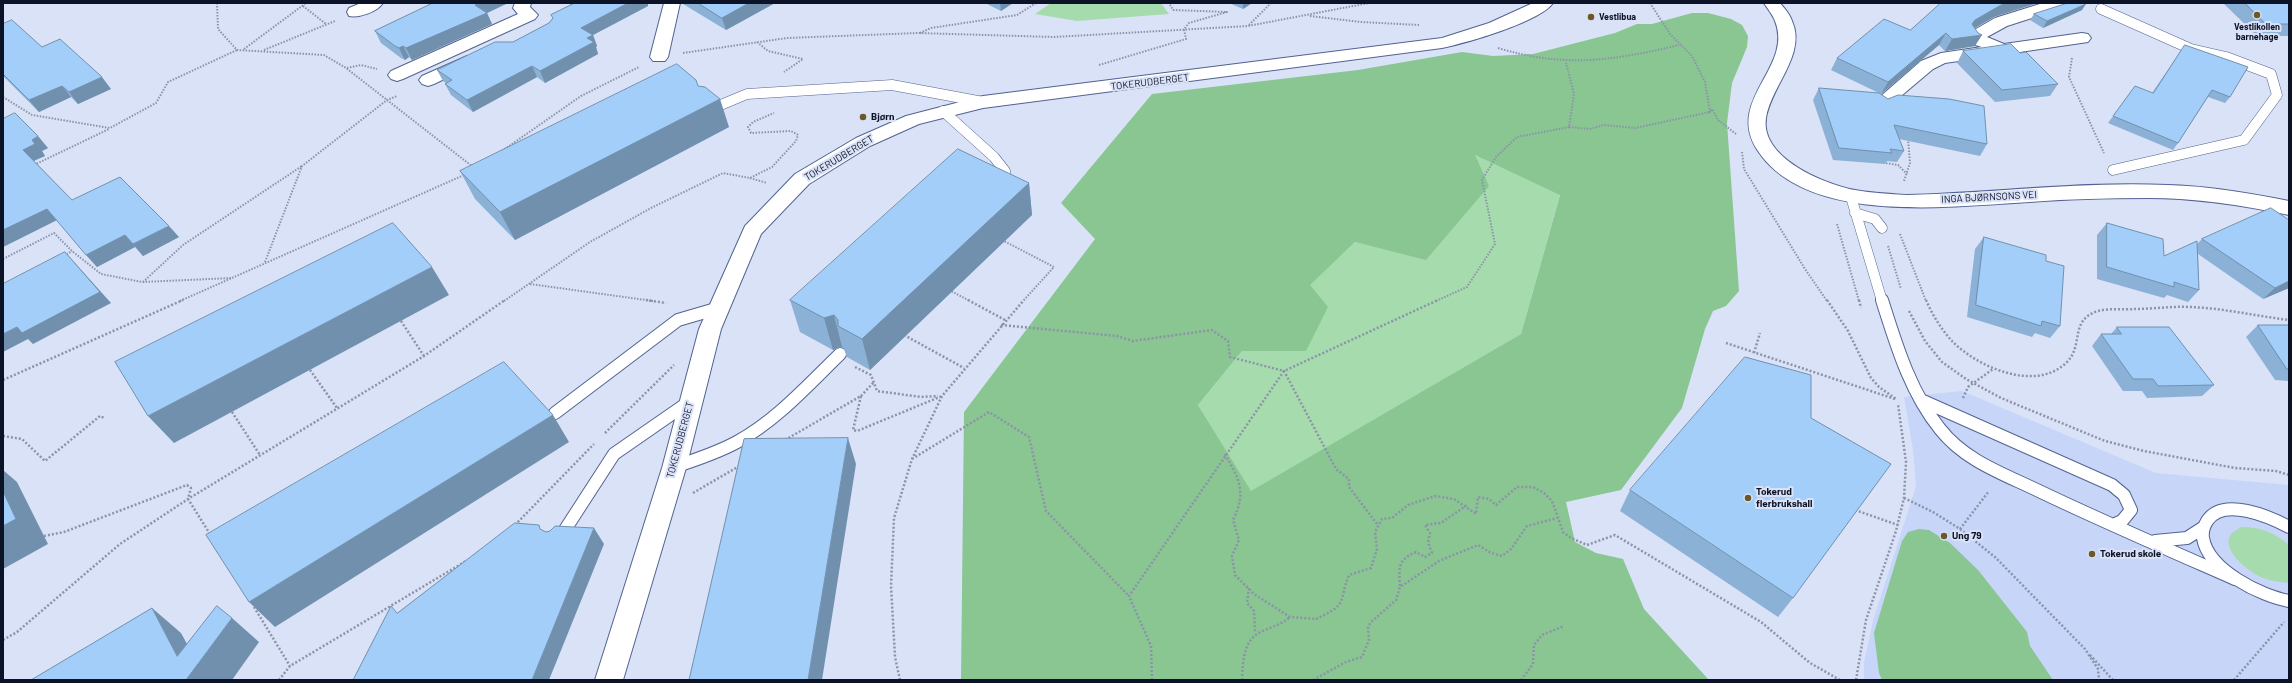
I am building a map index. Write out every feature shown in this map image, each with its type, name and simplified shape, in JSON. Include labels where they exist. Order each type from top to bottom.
[{"type":"street","points":[[355,12],[375,3]]},
{"type":"street","points":[[660,57],[672,3]]},
{"type":"street","name":"TOKERUDBERGET","points":[[609,680],[674,468],[710,328],[752,231],[802,179],[863,142],[913,120],[943,111],[983,102],[1412,48],[1467,38],[1512,20],[1545,3]]},
{"type":"street","name":"INGA BJØRNSONS VEI","points":[[1772,3],[1786,23],[1787,43],[1761,103],[1758,124],[1759,136],[1779,164],[1796,176],[1853,205],[2066,193],[2152,191],[2220,196],[2289,208]]},
{"type":"street","points":[[1978,40],[1975,37],[1977,34],[1998,23],[2060,3]]},
{"type":"street","points":[[397,75],[531,14]]},
{"type":"street","points":[[428,80],[497,47],[483,37]]},
{"type":"street","points":[[1936,54],[2004,48],[2082,38]]},
{"type":"street","points":[[1882,103],[1927,64],[1936,54],[1936,50],[1944,42],[1978,40],[2004,48]]},
{"type":"lane","points":[[2101,9],[2191,49],[2226,57],[2272,74],[2277,95],[2244,140],[2113,170]]},
{"type":"lane","points":[[711,109],[747,94],[789,93],[892,85],[983,102]]},
{"type":"lane","points":[[943,111],[994,157],[1005,171],[1007,192]]},
{"type":"lane","points":[[1853,205],[1881,223],[1882,228]]},
{"type":"lane","points":[[1853,205],[1887,316],[1922,400],[1944,434],[1967,454],[2042,493],[2235,579],[2259,593],[2289,601]]},
{"type":"lane","points":[[555,413],[678,320],[719,308]]},
{"type":"lane","points":[[674,468],[721,450],[752,432],[776,414],[840,354]]},
{"type":"lane","points":[[1922,400],[1934,407],[2112,485],[2124,494],[2131,510],[2122,521],[2113,525]]},
{"type":"lane","points":[[558,541],[614,454],[690,401]]},
{"type":"lane","points":[[2149,540],[2183,539],[2195,535],[2204,527],[2212,515],[2227,509],[2248,510],[2272,518],[2289,527]]},
{"type":"lane","points":[[2204,527],[2206,543],[2216,561],[2235,579]]},
{"type":"path","points":[[217,3],[218,29],[237,50]]},
{"type":"path","points":[[244,50],[306,3]]},
{"type":"path","points":[[918,33],[931,28],[1017,15],[1036,3]]},
{"type":"path","points":[[1169,3],[1173,10],[1227,12],[1189,23],[1184,29]]},
{"type":"path","points":[[1248,26],[1271,3]]},
{"type":"path","points":[[496,156],[580,96],[660,57],[787,38],[918,33],[1054,37],[1248,26],[1308,16],[1369,3]]},
{"type":"path","points":[[1650,3],[1663,25],[1679,45],[1692,56],[1705,82],[1710,112]]},
{"type":"path","points":[[303,6],[326,24]]},
{"type":"path","points":[[264,50],[355,12]]},
{"type":"path","points":[[1308,16],[1362,22],[1425,25]]},
{"type":"path","points":[[1098,65],[1186,39],[1184,29]]},
{"type":"path","points":[[1467,38],[1527,57],[1566,63],[1594,62],[1639,55],[1679,45]]},
{"type":"path","points":[[2082,38],[2074,50],[2069,77],[2113,170]]},
{"type":"path","points":[[750,178],[772,167],[796,141],[798,135],[791,131],[751,133],[748,127],[753,122],[795,101],[789,93],[780,74],[803,59],[768,51],[757,42]]},
{"type":"path","points":[[3,380],[477,169],[346,68],[324,55],[264,50],[237,50],[168,82],[156,102],[110,128],[30,167]]},
{"type":"path","points":[[1566,63],[1574,94],[1569,127]]},
{"type":"path","points":[[346,68],[361,65],[397,75]]},
{"type":"path","points":[[142,282],[183,245],[302,166],[387,100],[428,80]]},
{"type":"path","points":[[3,97],[32,115],[110,128]]},
{"type":"path","points":[[1129,596],[1284,370],[1467,287],[1495,244],[1482,180],[1496,157],[1517,137],[1569,127],[1590,129],[1604,125],[1635,128],[1710,112],[1712,109],[1718,120],[1739,136]]},
{"type":"path","points":[[1900,180],[1905,181],[1910,163],[1908,132]]},
{"type":"path","points":[[1741,149],[1744,169],[1805,269],[1848,331],[1871,378],[1879,388],[1898,399]]},
{"type":"path","points":[[1883,156],[1886,163],[1898,164],[1907,174]]},
{"type":"path","points":[[264,263],[302,166]]},
{"type":"path","points":[[3,640],[17,632],[120,544],[188,499],[424,356],[590,242],[651,208],[723,173],[750,178],[770,184]]},
{"type":"path","points":[[1888,202],[1918,280],[1931,311],[1941,329],[1952,343],[1965,353],[1993,369],[2022,375],[2037,375],[2060,367],[2068,362],[2073,352],[2078,325],[2087,315],[2099,311],[2190,307],[2289,320]]},
{"type":"path","points":[[1882,228],[1902,293]]},
{"type":"path","points":[[3,259],[54,233],[72,251],[101,274],[142,282],[234,278]]},
{"type":"path","points":[[900,680],[895,657],[891,586],[894,518],[912,459],[942,396],[1000,325],[1054,267],[999,238]]},
{"type":"path","points":[[58,258],[72,251]]},
{"type":"path","points":[[530,284],[672,304]]},
{"type":"path","points":[[947,289],[1005,320]]},
{"type":"path","points":[[1907,307],[1925,341],[1942,362],[1974,383],[2001,398],[2105,441],[2235,468],[2276,471],[2289,475]]},
{"type":"path","points":[[401,321],[424,356]]},
{"type":"path","points":[[1000,325],[1117,336],[1133,341],[1212,330],[1228,341],[1230,357],[1284,370],[1336,468],[1349,479],[1349,487],[1377,524]]},
{"type":"path","points":[[1754,353],[1760,333]]},
{"type":"path","points":[[901,334],[964,368]]},
{"type":"path","points":[[1726,344],[1867,391],[1898,399]]},
{"type":"path","points":[[514,526],[677,362]]},
{"type":"path","points":[[852,365],[871,375],[877,391],[921,397],[942,396]]},
{"type":"path","points":[[1964,402],[1965,391],[1993,369]]},
{"type":"path","points":[[310,370],[337,408]]},
{"type":"path","points":[[778,444],[861,396],[874,382]]},
{"type":"path","points":[[1856,680],[1857,662],[1866,621],[1898,525],[1904,498],[1905,443],[1896,394]]},
{"type":"path","points":[[861,396],[853,430],[857,431],[942,396]]},
{"type":"path","points":[[232,412],[260,455]]},
{"type":"path","points":[[912,459],[989,412],[1029,437],[1046,511],[1129,596],[1152,646],[1152,680]]},
{"type":"path","points":[[3,436],[22,439],[45,461],[100,416],[104,418]]},
{"type":"path","points":[[1225,454],[1240,481],[1240,507],[1233,520],[1239,540],[1232,556],[1235,575],[1254,594],[1290,617],[1317,619],[1333,610],[1344,598],[1344,584],[1349,575],[1371,568],[1377,549],[1374,537],[1377,524],[1382,518],[1391,518],[1407,505],[1418,503],[1426,497],[1438,496],[1453,498],[1466,505],[1476,514],[1478,497],[1489,499],[1496,505],[1503,497],[1518,487],[1528,487],[1543,490],[1555,506],[1563,532],[1587,545],[1615,535],[1761,622],[1810,664],[1840,680]]},
{"type":"path","points":[[689,495],[744,464]]},
{"type":"path","points":[[44,536],[64,532],[187,485],[190,488],[188,499],[213,539]]},
{"type":"path","points":[[1904,498],[1934,512],[1960,529],[1995,557],[2085,649],[2113,680]]},
{"type":"path","points":[[1313,680],[1346,662],[1362,657],[1369,640],[1368,628],[1370,623],[1396,600],[1400,587],[1399,566],[1406,556],[1416,552],[1425,557],[1432,553],[1428,542],[1430,533],[1425,525],[1441,523],[1466,505]]},
{"type":"path","points":[[1854,509],[1898,525]]},
{"type":"path","points":[[1400,587],[1439,560],[1478,545],[1491,553],[1502,556],[1510,551],[1526,526],[1538,521],[1558,518]]},
{"type":"path","points":[[278,680],[290,666],[470,558]]},
{"type":"path","points":[[1249,588],[1247,603],[1254,611],[1255,632]]},
{"type":"path","points":[[254,606],[290,666]]},
{"type":"path","points":[[1242,680],[1244,655],[1248,639],[1255,632],[1283,624],[1290,617]]},
{"type":"path","points":[[2234,680],[2284,622]]},
{"type":"path","points":[[1521,680],[1533,664],[1534,645],[1542,635],[1564,626]]},
{"type":"path","points":[[2085,649],[2098,669],[2099,680]]},
{"type":"shaded area","name":"Tokerud skole","points":[[1962,391],[2156,473],[2289,485],[2289,680],[1864,680],[1864,663],[1873,621],[1916,486],[1913,450],[1904,397]]},
{"type":"green space","points":[[1051,3],[1161,3],[1169,14],[1077,21],[1035,14]]},
{"type":"green space","points":[[1692,13],[1708,13],[1731,19],[1742,25],[1748,36],[1747,47],[1732,83],[1727,123],[1739,291],[1726,306],[1713,311],[1705,329],[1682,408],[1621,490],[1566,502],[1575,542],[1596,553],[1623,559],[1644,609],[1709,680],[961,680],[964,412],[1095,239],[1061,203],[1152,94],[1358,70],[1462,52],[1493,56],[1533,54],[1615,33],[1637,24],[1652,24]],"holes":[[[1475,155],[1560,195],[1521,334],[1251,491],[1198,405],[1242,351],[1306,351],[1328,307],[1310,285],[1355,242],[1426,260],[1489,186]]]},
{"type":"green space","points":[[1475,155],[1560,194],[1521,334],[1251,492],[1198,405],[1242,351],[1306,351],[1309,285],[1355,242],[1426,259]]},
{"type":"green space","points":[[2242,527],[2255,528],[2273,534],[2289,545],[2289,583],[2261,577],[2246,568],[2233,554],[2229,546],[2229,539],[2233,532]]},
{"type":"green space","points":[[1919,529],[1929,530],[1950,543],[1978,570],[2027,632],[2030,646],[2053,680],[1882,680],[1879,673],[1874,633],[1902,541],[1908,532]]},
{"type":"building","points":[[433,3],[480,3],[475,5],[487,13],[406,48],[403,46],[399,48],[395,46],[375,31]]},
{"type":"building","points":[[575,3],[628,3],[581,28],[593,35],[587,38],[594,42],[540,71],[532,66],[467,100],[445,84],[452,80],[437,70],[495,42],[513,42],[549,23],[553,18],[551,15]]},
{"type":"building","points":[[698,3],[749,3],[722,18]]},
{"type":"building","points":[[1941,3],[2007,3],[1975,20],[1972,24],[1978,33],[1982,35],[1952,39],[1946,33],[1888,82],[1837,58],[1884,19],[1910,30]]},
{"type":"building","points":[[2068,3],[2086,4],[2047,21],[2034,14]]},
{"type":"building","points":[[2245,3],[2289,3],[2289,24],[2266,24]]},
{"type":"building","points":[[12,20],[42,47],[60,39],[102,77],[69,92],[62,86],[29,100],[3,74],[3,24]]},
{"type":"building","points":[[2011,44],[2020,53],[2026,52],[2058,84],[2002,90],[1963,51]]},
{"type":"building","points":[[2185,45],[2248,67],[2230,97],[2212,90],[2178,143],[2113,116],[2135,86],[2153,93]]},
{"type":"building","points":[[677,64],[696,80],[698,86],[705,87],[720,99],[500,212],[460,171]]},
{"type":"building","points":[[1819,88],[1879,93],[1888,99],[1898,95],[1949,99],[1984,106],[1987,144],[1894,125],[1904,151],[1890,149],[1892,153],[1839,148]]},
{"type":"building","points":[[15,113],[38,136],[32,140],[35,144],[23,150],[72,200],[120,177],[169,226],[133,244],[125,235],[86,255],[47,209],[3,230],[3,119]]},
{"type":"building","points":[[958,149],[1029,183],[862,339],[838,326],[838,320],[834,315],[824,318],[790,300]]},
{"type":"building","points":[[2271,208],[2289,220],[2289,281],[2275,288],[2202,239]]},
{"type":"building","points":[[393,223],[432,267],[148,416],[115,362]]},
{"type":"building","points":[[2107,223],[2163,239],[2164,256],[2197,241],[2199,290],[2174,282],[2174,287],[2107,267]]},
{"type":"building","points":[[1984,237],[2046,255],[2046,261],[2064,266],[2060,326],[2042,321],[2041,326],[1976,305]]},
{"type":"building","points":[[65,252],[100,292],[22,333],[17,327],[3,334],[3,284]]},
{"type":"building","points":[[2258,325],[2289,325],[2289,369],[2287,369]]},
{"type":"building","points":[[2117,327],[2169,327],[2214,385],[2158,386],[2153,379],[2133,379],[2101,334],[2121,334]]},
{"type":"building","name":"Tokerud flerbrukshall","points":[[1745,357],[1811,375],[1811,418],[1891,464],[1793,598],[1630,490]]},
{"type":"building","points":[[504,362],[553,415],[249,602],[206,535]]},
{"type":"building","points":[[848,438],[808,680],[689,680],[744,439]]},
{"type":"building","points":[[3,491],[16,519],[3,526]]},
{"type":"building","points":[[515,523],[539,525],[540,529],[546,532],[550,531],[555,526],[594,528],[532,680],[353,680],[391,606],[397,613]]},
{"type":"building","points":[[217,606],[232,618],[186,680],[31,680],[152,608],[177,656]]},
{"type":"place","name":"Vestlikollen barnehage","points":[[2257,15]]},
{"type":"place","name":"Vestlibua","points":[[1591,17]]},
{"type":"place","name":"Bjørn","points":[[863,117]]},
{"type":"place","name":"Tokerud flerbrukshall","points":[[1748,498]]},
{"type":"place","name":"Ung 79","points":[[1944,536]]},
{"type":"place","name":"Tokerud skole","points":[[2092,554]]}]
